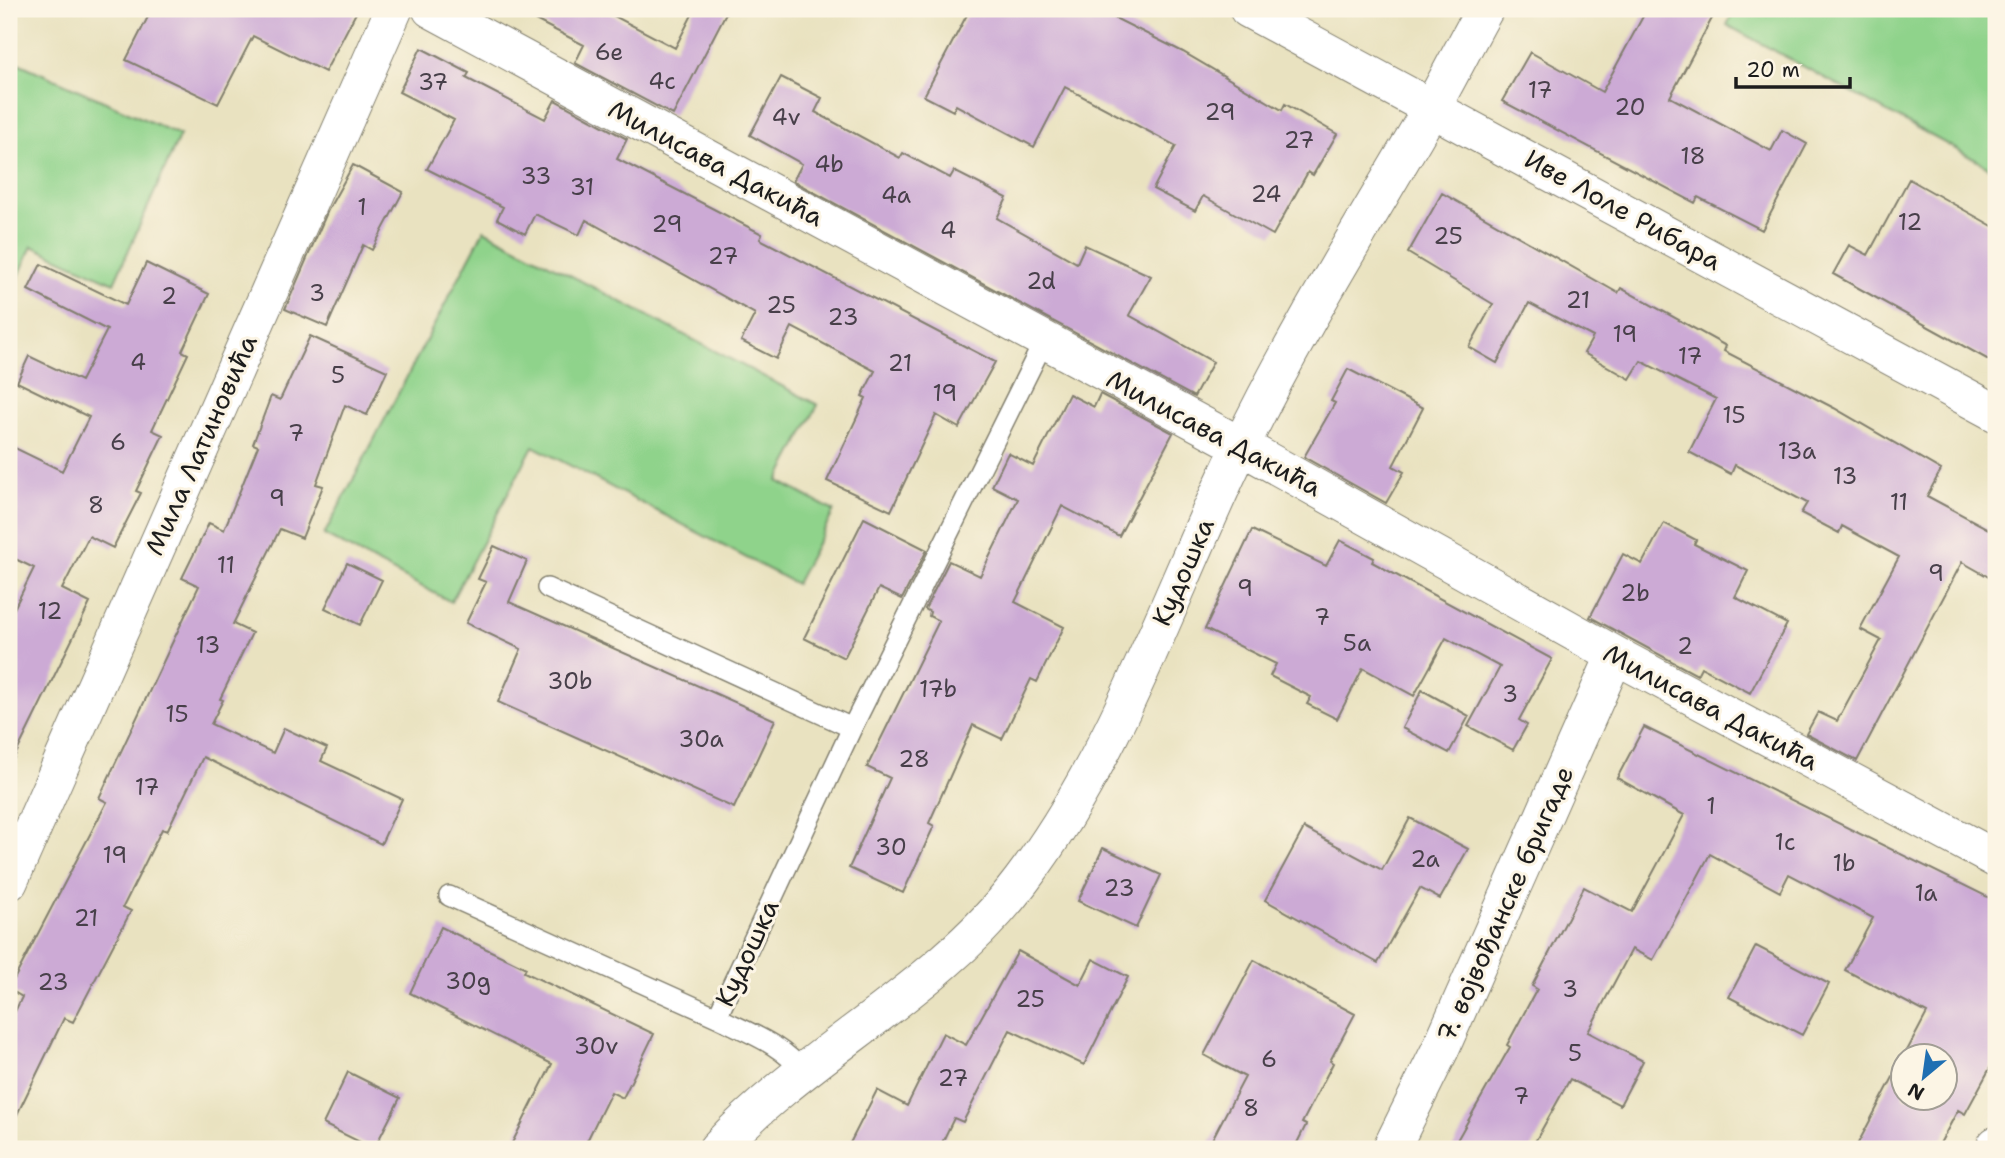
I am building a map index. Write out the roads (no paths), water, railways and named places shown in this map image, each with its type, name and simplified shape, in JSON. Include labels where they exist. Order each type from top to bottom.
[{"type":"street","name":"Мила Латиновића","points":[[9,881],[394,9]]},
{"type":"street","name":"Милисава Дакића","points":[[431,9],[1241,446],[1615,655],[1996,859]]},
{"type":"street","name":"Иве Лоле Рибара","points":[[1248,9],[1996,413]]},
{"type":"street","name":"Кудошка","points":[[717,1149],[804,1073],[944,961],[992,916],[1061,826],[1097,762],[1241,446],[1315,307],[1485,9]]},
{"type":"street","name":"7. војвођанске бригаде","points":[[1391,1149],[1440,1050],[1615,655]]},
{"type":"lane","name":"Кудошка","points":[[804,1073],[777,1046],[717,1017],[852,728],[1044,341]]},
{"type":"lane","points":[[547,587],[852,728]]},
{"type":"lane","points":[[449,896],[717,1017]]}]
